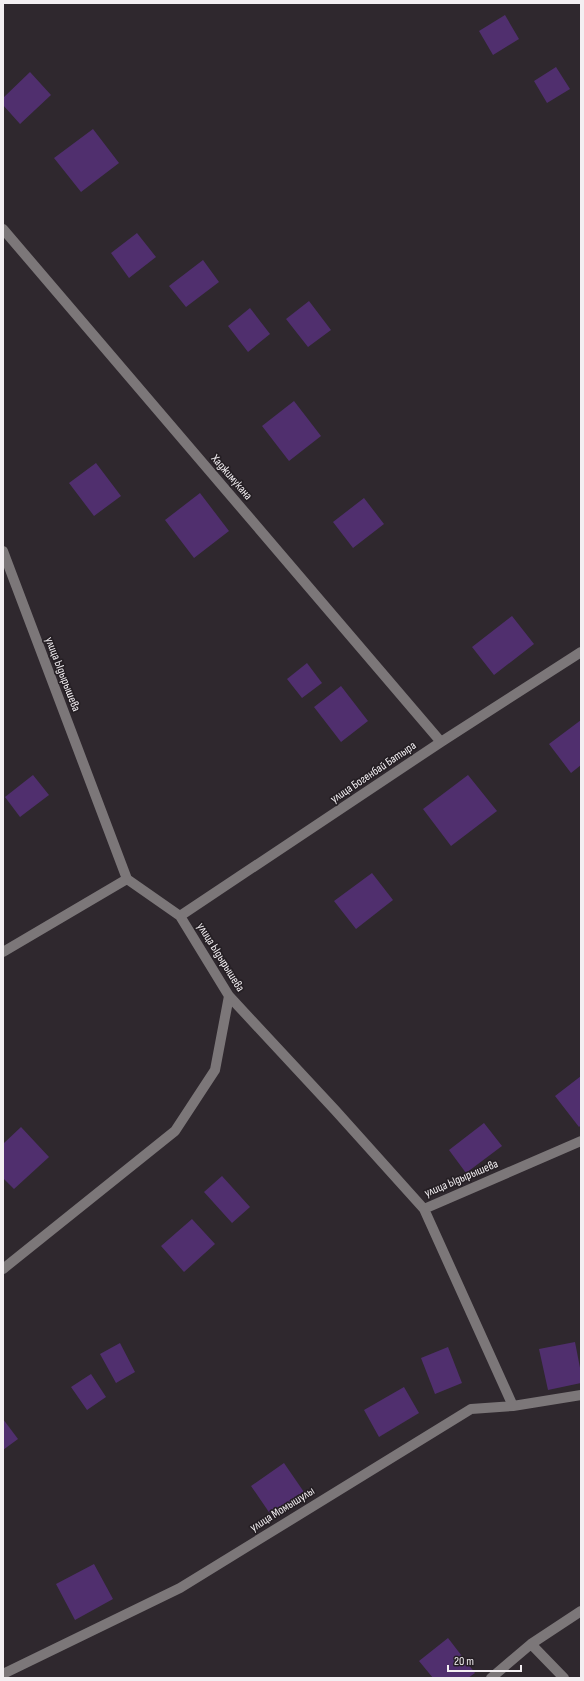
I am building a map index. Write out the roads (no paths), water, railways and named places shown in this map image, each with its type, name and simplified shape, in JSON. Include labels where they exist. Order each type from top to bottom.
[{"type":"street","name":"Хаджимукана","points":[[3,229],[441,742]]},
{"type":"street","name":"улица Ыдырышева","points":[[3,551],[127,879],[180,916],[229,996],[335,1110],[424,1209],[581,1141]]},
{"type":"street","name":"улица Богенбай Батыра","points":[[180,916],[441,742],[581,652]]},
{"type":"street","points":[[3,952],[127,879]]},
{"type":"street","points":[[3,1269],[175,1131],[215,1070],[229,996]]},
{"type":"street","points":[[424,1209],[513,1406]]},
{"type":"street","name":"улица Момышулы","points":[[3,1674],[180,1588],[470,1409],[513,1406],[581,1395]]},
{"type":"street","points":[[491,1678],[530,1644],[581,1611]]},
{"type":"street","points":[[530,1644],[564,1678]]}]
